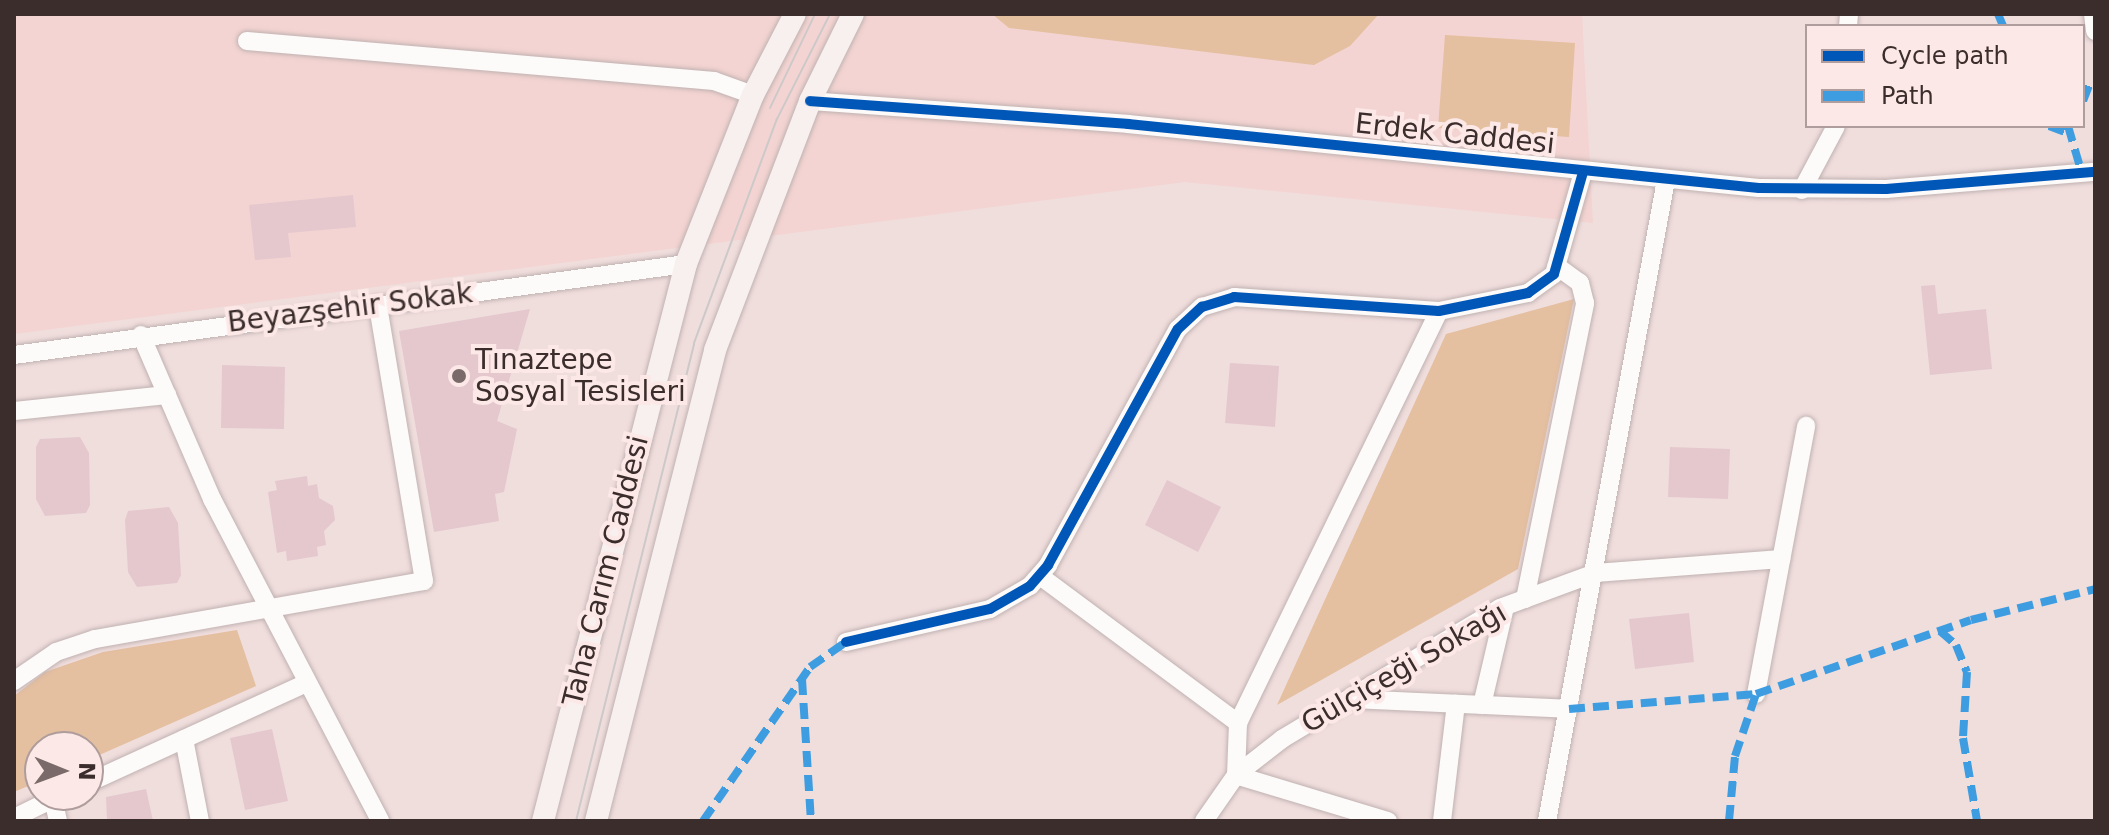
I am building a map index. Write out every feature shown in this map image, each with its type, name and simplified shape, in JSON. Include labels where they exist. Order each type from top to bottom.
[{"type":"main road","name":"Taha Carım Caddesi","points":[[543,821],[686,264],[753,95],[795,14]]},
{"type":"main road","name":"Taha Carım Caddesi","points":[[596,821],[715,350],[810,101],[853,14]]},
{"type":"street","points":[[2093,14],[2095,31]]},
{"type":"street","points":[[247,41],[714,81],[753,95]]},
{"type":"street","name":"Erdek Caddesi","points":[[810,101],[1128,124],[1583,172],[1802,190],[2095,172]]},
{"type":"street","points":[[1802,190],[1835,128]]},
{"type":"street","points":[[846,642],[990,609],[1040,576],[1193,313],[1234,297],[1439,311],[1528,293],[1557,266],[1583,172]]},
{"type":"street","points":[[1547,821],[1666,180]]},
{"type":"street","name":"Beyazşehir Sokak","points":[[14,355],[141,335],[686,264]]},
{"type":"street","points":[[1525,599],[1585,303],[1580,283],[1557,266]]},
{"type":"street","points":[[14,681],[56,652],[95,639],[424,581],[378,305]]},
{"type":"street","points":[[1388,821],[1236,775],[1238,723],[1439,311]]},
{"type":"street","points":[[141,335],[212,499],[380,821]]},
{"type":"street","points":[[14,411],[167,395]]},
{"type":"street","points":[[1756,694],[1806,426]]},
{"type":"street","name":"Gülçiçeği Sokağı","points":[[1204,821],[1236,775],[1350,699],[1505,607],[1595,573],[1781,559]]},
{"type":"street","points":[[1040,576],[1238,723]]},
{"type":"street","points":[[1482,705],[1505,607]]},
{"type":"street","points":[[104,776],[306,683]]},
{"type":"street","points":[[1350,699],[1569,709]]},
{"type":"street","points":[[1442,821],[1456,704]]},
{"type":"street","points":[[184,739],[200,821]]},
{"type":"shaded area","points":[[14,14],[1582,14],[1593,223],[1185,182],[14,334]]},
{"type":"shaded area","points":[[992,14],[1379,14],[1350,46],[1314,65],[1009,28]]},
{"type":"shaded area","points":[[1445,35],[1575,43],[1569,137],[1438,128]]},
{"type":"shaded area","points":[[1574,299],[1518,569],[1277,705],[1446,334]]},
{"type":"shaded area","points":[[237,630],[256,686],[104,753],[104,731],[24,731],[24,788],[14,792],[14,696],[45,672],[103,652]]},
{"type":"building","points":[[353,195],[356,227],[288,233],[291,257],[255,260],[249,205]]},
{"type":"building","points":[[1935,285],[1938,314],[1986,309],[1992,369],[1930,375],[1921,286]]},
{"type":"building","name":"Tınaztepe Sosyal Tesisleri","points":[[530,309],[497,421],[517,429],[504,492],[495,494],[499,521],[434,532],[399,331]]},
{"type":"building","points":[[1230,363],[1279,366],[1275,427],[1225,423]]},
{"type":"building","points":[[222,365],[285,367],[284,429],[221,428]]},
{"type":"building","points":[[80,437],[89,453],[90,505],[86,513],[45,516],[36,499],[36,447],[40,439]]},
{"type":"building","points":[[1670,447],[1730,449],[1728,499],[1668,497]]},
{"type":"building","points":[[307,476],[308,486],[317,484],[319,498],[333,506],[335,520],[324,531],[326,545],[317,547],[318,556],[287,561],[286,551],[277,553],[268,492],[277,490],[275,481]]},
{"type":"building","points":[[1167,480],[1221,507],[1198,552],[1145,525]]},
{"type":"building","points":[[169,507],[178,523],[181,575],[177,583],[137,587],[128,572],[125,520],[128,511]]},
{"type":"building","points":[[1689,613],[1694,662],[1635,669],[1629,619]]},
{"type":"building","points":[[272,729],[288,801],[245,810],[230,738]]},
{"type":"building","points":[[146,789],[153,821],[107,821],[106,797]]},
{"type":"tram line","points":[[770,108],[815,14]]},
{"type":"tram line","points":[[576,821],[694,343],[777,119],[830,14]]},
{"type":"marked path","points":[[1998,14],[2002,24]]},
{"type":"marked path","points":[[2085,96],[2090,83]]},
{"type":"marked path","points":[[2054,128],[2070,134]]},
{"type":"marked path","points":[[2069,128],[2082,174]]},
{"type":"marked path","points":[[1569,709],[1756,694],[1971,620],[2095,589]]},
{"type":"marked path","points":[[1940,631],[1956,645],[1967,672],[1963,738],[1977,821]]},
{"type":"marked path","points":[[703,821],[810,667],[846,642]]},
{"type":"marked path","points":[[802,679],[811,821]]},
{"type":"marked path","points":[[1729,821],[1735,756],[1756,694]]},
{"type":"cycle path","points":[[810,101],[1128,124],[1759,188],[1886,189],[2095,172]]},
{"type":"cycle path","points":[[846,642],[990,609],[1030,586],[1048,565],[1178,329],[1202,307],[1234,297],[1439,311],[1528,293],[1554,274],[1583,172]]},
{"type":"place","name":"Tınaztepe Sosyal Tesisleri","points":[[459,376]]}]
